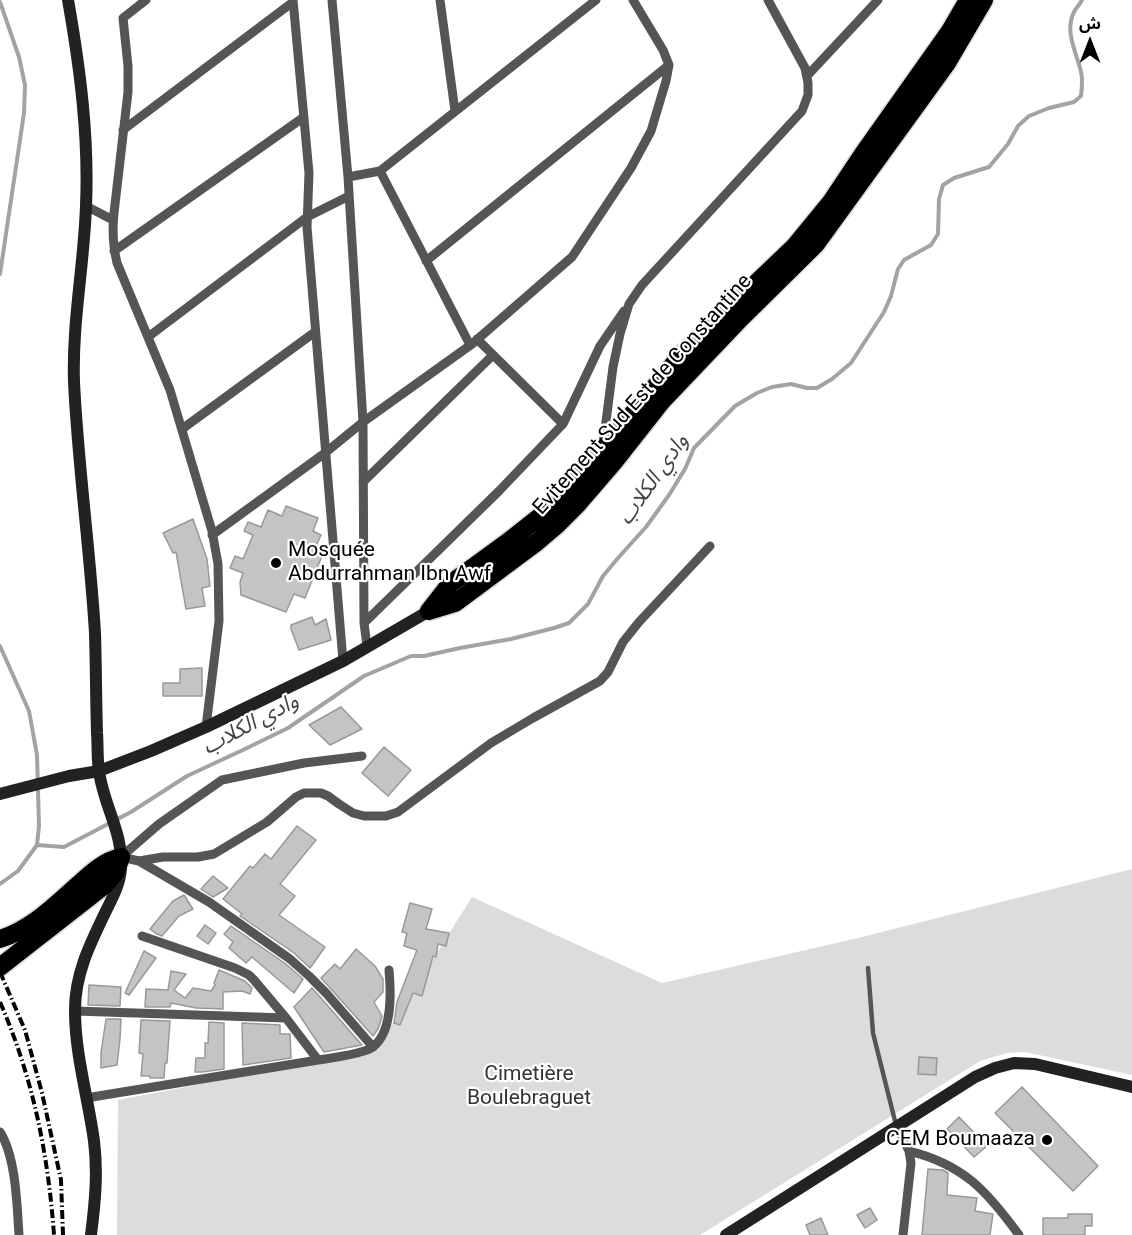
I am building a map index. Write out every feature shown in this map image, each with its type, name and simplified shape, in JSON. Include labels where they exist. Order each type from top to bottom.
[{"type":"highway","name":"Evitement Sud Est de Constantine","points":[[429,611],[455,603],[537,542],[577,505],[608,456],[682,354],[795,246],[831,202],[950,32],[968,0]]},
{"type":"highway","name":"Evitement Sud Est de Constantine","points":[[608,456],[816,244],[947,63],[984,0]]},
{"type":"highway","points":[[0,939],[30,925],[102,865],[130,859]]},
{"type":"highway","points":[[0,967],[105,885],[130,859]]},
{"type":"main road","points":[[68,0],[77,48],[85,119],[86,206],[75,330],[74,381],[95,631],[99,771],[117,834],[130,859],[121,869],[116,890],[85,955],[77,983],[75,1011],[78,1054],[94,1140],[96,1175],[91,1235]]},
{"type":"main road","name":"Evitement Sud Est de Constantine","points":[[2,792],[99,771],[151,751],[343,661],[429,611]]},
{"type":"main road","points":[[726,1235],[975,1077],[995,1068],[1014,1064],[1035,1064],[1132,1087]]},
{"type":"street","points":[[146,0],[123,18],[128,92],[112,231],[117,263],[170,390],[207,511],[218,564],[219,621],[206,727]]},
{"type":"street","points":[[332,0],[348,177],[363,423],[364,623],[367,646]]},
{"type":"street","points":[[440,0],[455,111]]},
{"type":"street","points":[[348,177],[380,171],[596,0]]},
{"type":"street","points":[[212,535],[473,342],[572,257],[631,168],[651,131],[666,81],[669,64],[633,0]]},
{"type":"street","points":[[364,623],[499,491],[563,424],[600,346],[642,285],[802,111],[808,95],[805,68],[768,0]]},
{"type":"street","points":[[807,76],[878,0]]},
{"type":"street","points":[[123,130],[293,1]]},
{"type":"street","points":[[293,1],[309,173],[307,227],[315,333],[343,661]]},
{"type":"street","points":[[426,261],[669,64]]},
{"type":"street","points":[[114,251],[304,117]]},
{"type":"street","points":[[380,171],[426,261],[473,342],[493,355],[563,424]]},
{"type":"street","points":[[148,337],[307,217],[349,196]]},
{"type":"street","points":[[86,206],[113,220]]},
{"type":"street","points":[[608,456],[613,367],[629,304]]},
{"type":"street","points":[[182,429],[315,333]]},
{"type":"street","points":[[363,482],[493,355]]},
{"type":"street","points":[[130,859],[163,856],[198,857],[214,854],[267,822],[304,793],[321,793],[353,813],[363,816],[386,816],[398,812],[491,744],[600,681],[608,672],[623,642],[639,622],[710,546]]},
{"type":"street","points":[[130,859],[159,824],[222,780],[304,763],[362,756]]},
{"type":"street","points":[[130,859],[209,902],[295,963],[343,1011],[373,1047]]},
{"type":"street","points":[[142,936],[242,971],[254,980],[318,1060]]},
{"type":"street","points":[[86,1098],[347,1055],[373,1047],[381,1036],[388,1017],[389,970]]},
{"type":"street","points":[[75,1011],[286,1018]]},
{"type":"street","points":[[897,1127],[909,1151],[911,1163],[903,1235]]},
{"type":"street","points":[[0,1132],[5,1139],[11,1159],[19,1235]]},
{"type":"street","points":[[909,1151],[946,1163],[963,1173],[986,1193],[1019,1235]]},
{"type":"lane","points":[[868,968],[873,1033],[897,1127]]},
{"type":"green space","name":"Cimetière Boulebraguet","points":[[1132,869],[1132,1075],[1025,1052],[1007,1053],[980,1061],[700,1235],[117,1235],[118,1100],[375,1051],[472,897],[662,983],[858,938]]},
{"type":"building","name":"Mosquée Abdurrahman Ibn Awf","points":[[286,506],[318,518],[313,531],[321,535],[313,553],[322,556],[305,598],[294,594],[286,612],[241,595],[240,582],[243,573],[230,568],[235,556],[243,559],[253,535],[244,531],[248,522],[261,527],[268,510],[282,516]]},
{"type":"building","points":[[193,519],[207,559],[210,586],[202,588],[205,606],[186,609],[176,552],[173,553],[163,533]]},
{"type":"building","points":[[312,617],[315,625],[326,619],[331,640],[299,650],[291,625]]},
{"type":"building","points":[[202,668],[202,696],[163,696],[163,683],[180,683],[180,669]]},
{"type":"building","points":[[341,707],[362,729],[330,745],[309,725]]},
{"type":"building","points":[[384,747],[411,770],[388,796],[362,773]]},
{"type":"building","points":[[297,826],[316,840],[280,884],[295,896],[279,915],[325,947],[310,968],[294,953],[240,916],[242,914],[223,899],[250,866],[253,868],[265,854],[271,859]]},
{"type":"building","points":[[213,876],[228,888],[213,897],[201,889]]},
{"type":"building","points":[[184,895],[193,909],[179,916],[162,936],[150,929],[173,901]]},
{"type":"building","points":[[410,903],[432,909],[426,929],[449,933],[446,946],[438,944],[436,957],[433,956],[422,996],[413,993],[400,1025],[394,1023],[397,1002],[417,950],[404,946],[407,933],[402,932]]},
{"type":"building","points":[[205,925],[216,933],[208,944],[197,936]]},
{"type":"building","points":[[231,926],[286,964],[303,979],[294,993],[252,957],[246,963],[229,948],[233,942],[224,934]]},
{"type":"building","points":[[356,949],[375,966],[383,979],[383,992],[374,1002],[382,1016],[373,1036],[321,978],[335,964],[340,969]]},
{"type":"building","points":[[144,951],[156,958],[129,995],[125,993]]},
{"type":"building","points":[[219,970],[245,981],[252,988],[250,994],[242,991],[223,992],[223,1009],[196,1008],[171,1003],[170,1007],[145,1007],[146,989],[168,990],[171,971],[186,974],[174,990],[185,998],[193,988],[211,991]]},
{"type":"building","points":[[89,985],[121,987],[120,1006],[88,1005]]},
{"type":"building","points":[[312,988],[362,1045],[324,1052],[294,1007]]},
{"type":"building","points":[[106,1019],[121,1019],[120,1039],[117,1065],[101,1068],[101,1053]]},
{"type":"building","points":[[141,1020],[170,1021],[164,1078],[141,1076],[143,1054],[139,1053]]},
{"type":"building","points":[[209,1022],[224,1023],[224,1069],[195,1072],[196,1058],[205,1058]]},
{"type":"building","points":[[242,1023],[280,1025],[280,1034],[290,1034],[291,1058],[243,1065]]},
{"type":"building","points":[[919,1057],[937,1058],[936,1075],[918,1074]]},
{"type":"building","name":"CEM Boumaaza","points":[[1022,1087],[1098,1166],[1073,1191],[995,1113]]},
{"type":"building","points":[[959,1117],[987,1146],[974,1157],[947,1129]]},
{"type":"building","points":[[928,1169],[943,1170],[948,1173],[947,1195],[977,1198],[975,1211],[993,1214],[990,1235],[922,1235]]},
{"type":"building","points":[[870,1208],[877,1220],[865,1228],[857,1215]]},
{"type":"building","points":[[1068,1214],[1092,1214],[1092,1226],[1085,1226],[1085,1235],[1043,1235],[1043,1218],[1068,1218]]},
{"type":"building","points":[[821,1218],[828,1235],[810,1235],[806,1225]]},
{"type":"waterway","name":"وادي الكلاب","points":[[37,845],[64,847],[131,812],[187,776],[288,728],[364,676],[411,656],[424,656],[511,639],[569,623],[588,604],[603,576],[646,527],[669,495],[685,469],[694,448],[735,406],[772,387],[791,384],[817,388],[851,363],[884,312],[898,269],[904,260],[931,245],[938,234],[939,199],[943,185],[954,178],[989,167],[1008,144],[1018,126],[1029,116],[1074,102],[1081,96],[1082,75],[1070,27],[1074,12],[1082,0]]},
{"type":"waterway","name":"وادي الكلاب","points":[[0,2],[19,57],[25,85],[24,113],[0,274]]},
{"type":"waterway","name":"وادي الكلاب","points":[[0,646],[29,711],[37,755],[39,826],[37,845],[18,871],[0,884]]},
{"type":"railway","points":[[0,972],[25,1030],[42,1093],[61,1180],[63,1235]]},
{"type":"railway","points":[[0,1002],[22,1059],[37,1116],[48,1175],[54,1235]]},
{"type":"place","name":"Mosquée Abdurrahman Ibn Awf","points":[[276,563]]},
{"type":"place","name":"CEM Boumaaza","points":[[1047,1140]]}]
